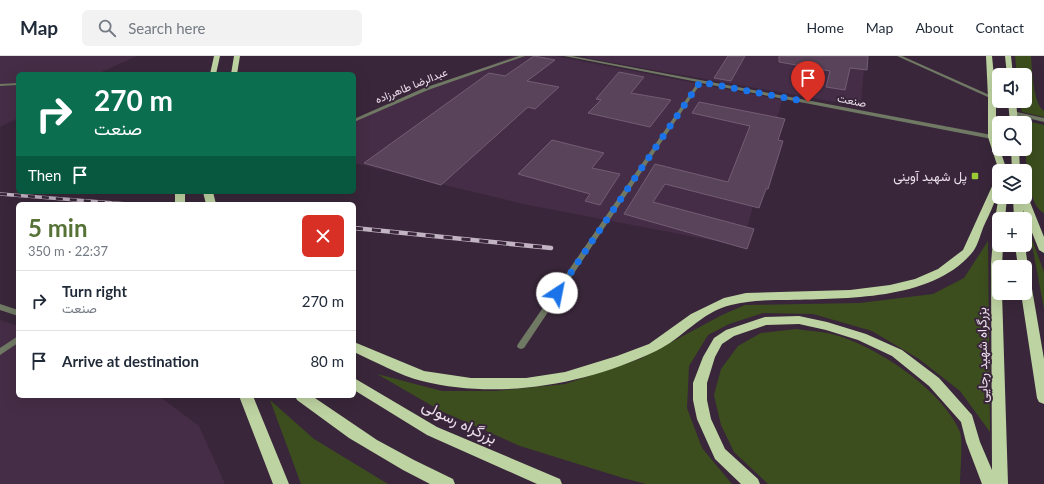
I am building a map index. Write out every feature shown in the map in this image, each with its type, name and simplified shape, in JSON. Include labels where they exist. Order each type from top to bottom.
[{"type":"highway","points":[[213,72],[217,56]]},
{"type":"highway","points":[[235,71],[237,56]]},
{"type":"highway","points":[[989,56],[992,97]]},
{"type":"highway","points":[[1008,56],[1009,68]]},
{"type":"highway","points":[[1013,108],[1013,116]]},
{"type":"highway","points":[[356,349],[422,376],[471,383],[526,383],[565,377],[621,360],[653,347],[695,316],[724,302],[746,297],[850,294],[890,289],[918,282],[936,274],[956,262],[967,252],[992,197]]},
{"type":"highway","points":[[1026,204],[1044,250]]},
{"type":"highway","name":"بزرگراه شهید رجایی","points":[[997,252],[1000,484]]},
{"type":"highway","points":[[1028,300],[1044,398]]},
{"type":"highway","points":[[752,484],[720,454],[704,419],[700,400],[700,383],[709,357],[718,342],[730,333],[765,321],[799,320],[827,326],[862,337],[897,353],[934,382],[967,420],[973,442],[990,484]]},
{"type":"highway","name":"بزرگراه رسولی","points":[[356,384],[432,430],[554,484]]},
{"type":"highway","points":[[247,398],[281,484]]},
{"type":"highway","points":[[305,398],[359,438],[422,474],[447,484]]},
{"type":"street","points":[[0,85],[16,84]]},
{"type":"street","points":[[1013,113],[1044,120]]},
{"type":"street","points":[[0,307],[16,312]]},
{"type":"lane","name":"عبدالرضا طاهرزاده","points":[[356,120],[426,89],[523,56]]},
{"type":"lane","name":"صنعت","points":[[566,56],[992,137]]},
{"type":"lane","points":[[899,56],[992,97]]},
{"type":"lane","points":[[521,346],[700,82]]},
{"type":"lane","points":[[0,352],[16,340]]},
{"type":"shaded area","points":[[0,56],[137,56],[101,72],[16,72],[16,119],[0,127]]},
{"type":"shaded area","points":[[514,56],[555,56],[782,100],[742,246],[523,204],[356,163],[356,120],[430,88]]},
{"type":"shaded area","points":[[586,56],[865,56],[861,103],[852,105],[587,58]]},
{"type":"shaded area","points":[[0,320],[16,325],[16,398],[162,398],[199,426],[225,484],[0,484]]},
{"type":"green space","points":[[1015,56],[1031,56],[1035,94],[1040,107],[1044,111],[1044,117],[1022,112],[1021,108],[1032,108],[1032,68],[1016,68]]},
{"type":"green space","points":[[1032,122],[1044,125],[1044,213],[1038,207],[1033,198],[1032,164],[1026,164],[1026,156],[1032,156]]},
{"type":"green space","points":[[1032,239],[1044,272],[1044,309],[1032,245]]},
{"type":"green space","points":[[988,241],[990,432],[960,391],[919,359],[872,331],[813,314],[763,313],[729,324],[708,335],[689,366],[687,408],[702,448],[732,484],[646,484],[623,478],[520,446],[441,411],[377,374],[442,391],[496,391],[565,384],[640,359],[722,315],[745,305],[860,303],[933,294],[964,278]]},
{"type":"green space","points":[[796,329],[832,334],[868,348],[906,371],[923,385],[951,416],[960,432],[960,484],[768,484],[734,452],[721,425],[714,395],[721,369],[738,346],[761,333]]},
{"type":"green space","points":[[270,400],[314,439],[388,484],[301,484]]},
{"type":"building","points":[[534,56],[555,60],[527,81],[559,87],[535,109],[528,107],[441,185],[364,163],[489,73],[505,76]]},
{"type":"building","points":[[728,56],[745,56],[731,81],[714,78]]},
{"type":"building","points":[[779,56],[868,56],[867,70],[850,68],[845,90],[826,87],[830,71],[779,62]]},
{"type":"building","points":[[619,72],[644,77],[631,93],[671,100],[650,127],[588,113],[601,100],[596,99]]},
{"type":"building","points":[[699,102],[785,119],[778,140],[783,141],[768,189],[766,189],[759,208],[665,184],[653,202],[754,229],[747,249],[624,214],[655,164],[728,182],[750,126],[692,113]]},
{"type":"building","points":[[552,140],[604,153],[592,168],[620,174],[600,205],[585,201],[590,194],[518,174]]},
{"type":"railway","points":[[0,194],[102,202]]},
{"type":"railway","points":[[356,228],[551,248]]},
{"type":"place","name":"پل شهید آوینی","points":[[975,176]]},
{"type":"route","points":[[557,293],[700,82],[808,102]]}]
